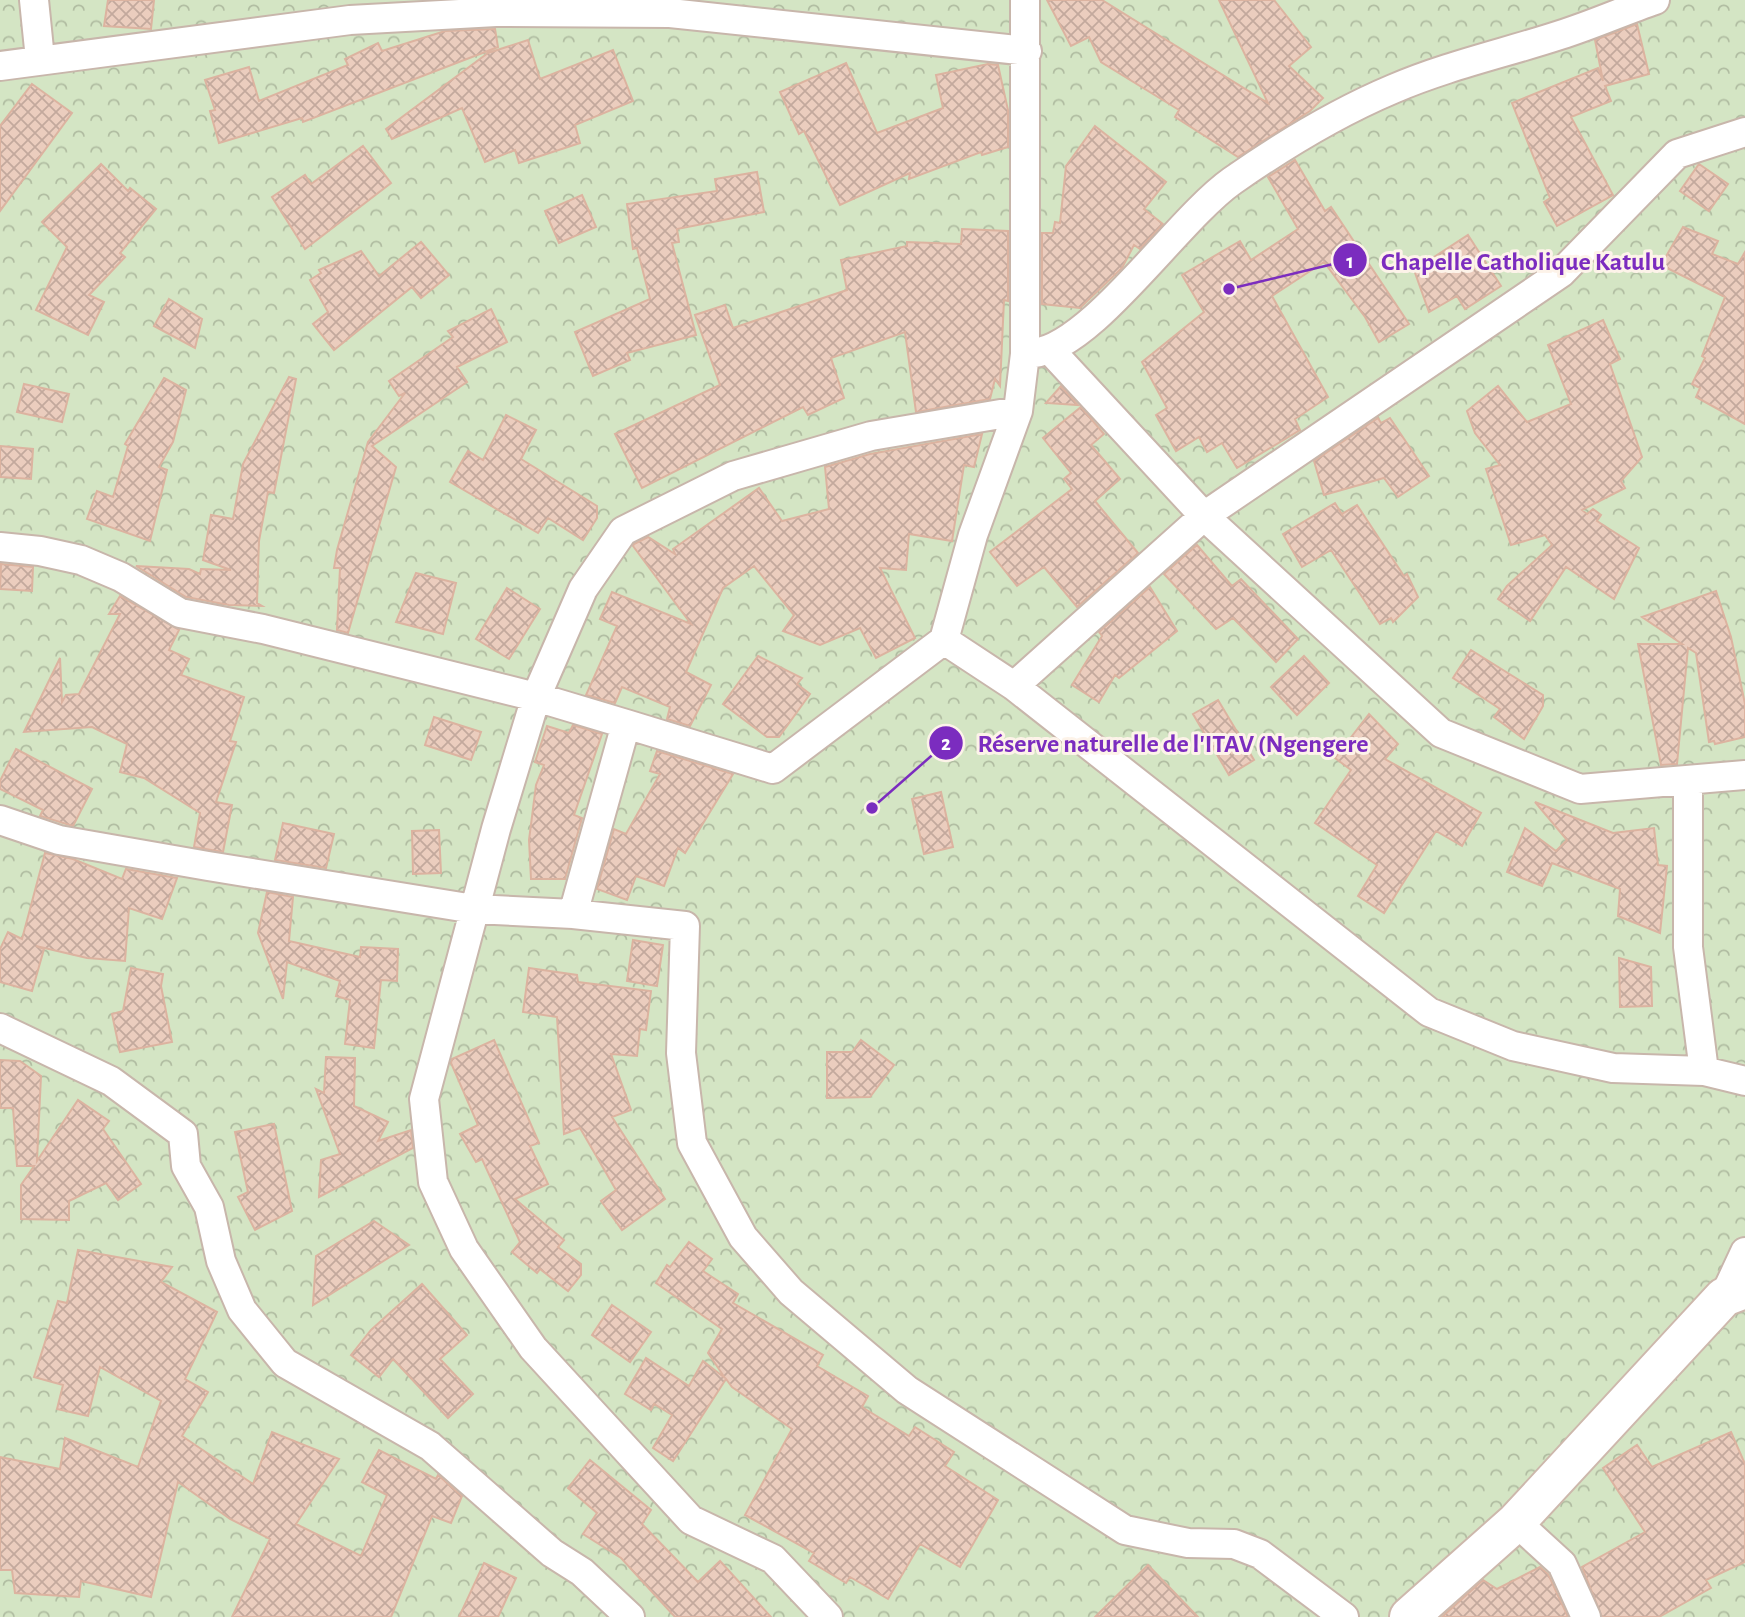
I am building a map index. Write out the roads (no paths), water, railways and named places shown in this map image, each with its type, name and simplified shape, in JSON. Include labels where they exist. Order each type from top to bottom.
[{"type":"street","points":[[34,0],[40,60]]},
{"type":"street","points":[[0,547],[40,551],[81,560],[121,577],[180,613],[264,629],[536,697],[773,769],[944,640],[973,535],[1038,353],[1026,0]]},
{"type":"street","points":[[1038,353],[1118,297],[1178,229],[1229,183],[1295,139],[1393,89],[1561,35],[1655,0]]},
{"type":"street","points":[[0,66],[350,10],[495,6],[670,13],[1027,51]]},
{"type":"street","points":[[1014,686],[1204,516],[1561,273],[1677,154],[1745,132]]},
{"type":"street","points":[[1038,353],[1204,516],[1441,733],[1580,789],[1745,775]]},
{"type":"street","points":[[828,1617],[773,1559],[691,1520],[533,1348],[464,1249],[433,1182],[424,1099],[474,909],[536,697],[558,639],[583,589],[623,531],[733,476],[871,436],[1018,411]]},
{"type":"street","points":[[944,640],[1014,686],[1429,1012],[1513,1046],[1613,1068],[1704,1071],[1745,1081]]},
{"type":"street","points":[[573,914],[626,724]]},
{"type":"street","points":[[1688,780],[1689,947],[1704,1071]]},
{"type":"street","points":[[0,820],[59,840],[474,909],[573,914],[685,926],[681,1053],[692,1143],[743,1237],[791,1292],[907,1390],[1125,1531],[1188,1543],[1234,1544],[1259,1554],[1344,1617]]},
{"type":"street","points":[[0,1028],[111,1081],[183,1134],[186,1166],[209,1206],[221,1261],[242,1310],[285,1363],[429,1446],[552,1553],[582,1572],[630,1617]]},
{"type":"street","points":[[1409,1617],[1516,1522],[1735,1293],[1745,1252]]},
{"type":"street","points":[[1516,1522],[1562,1564],[1586,1617]]},
{"type":"place","name":"Chapelle Catholique Katulu","points":[[1229,289]]},
{"type":"place","name":"Réserve naturelle de l'ITAV (Ngengere","points":[[872,808]]}]
